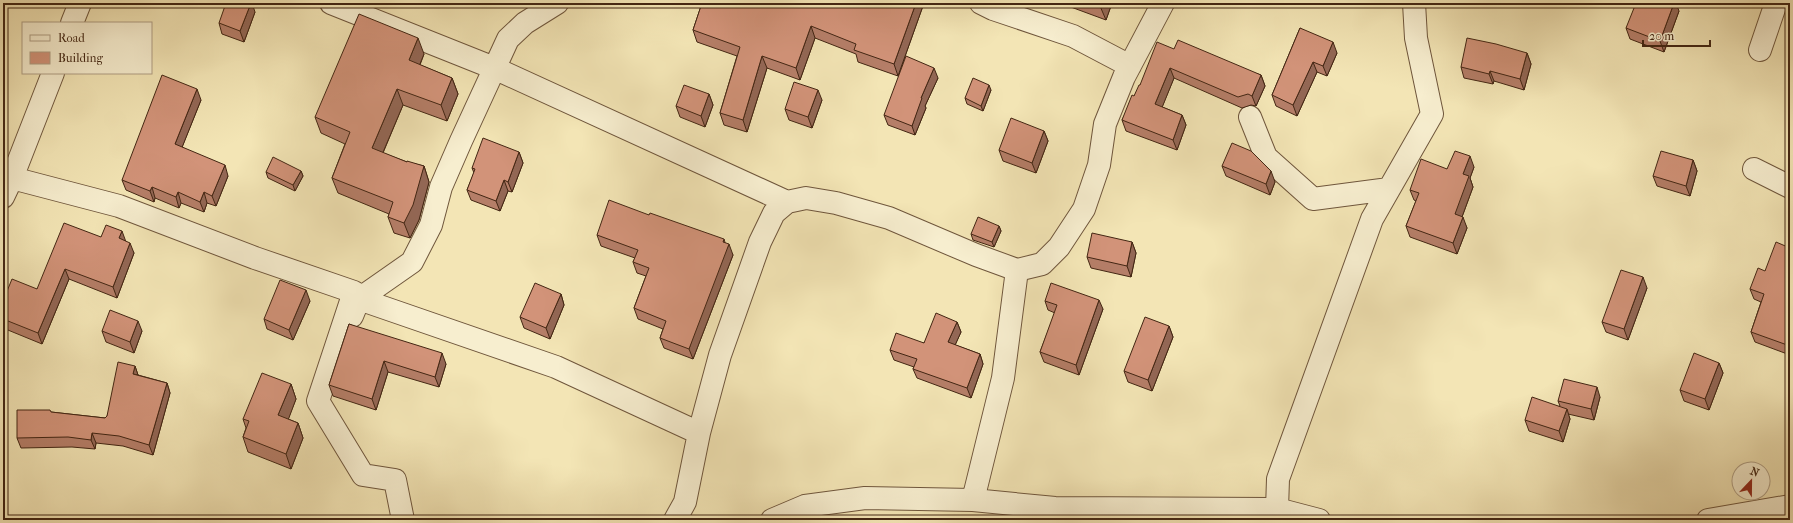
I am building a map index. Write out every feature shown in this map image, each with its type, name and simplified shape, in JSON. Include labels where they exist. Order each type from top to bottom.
[{"type":"street","points":[[72,22],[80,3]]},
{"type":"street","points":[[331,3],[494,68],[787,202]]},
{"type":"street","points":[[318,401],[359,299],[412,262],[431,226],[441,187],[508,39],[525,23],[557,3]]},
{"type":"street","points":[[981,3],[993,9],[1073,36],[1130,66]]},
{"type":"street","points":[[675,520],[685,502],[699,433],[720,354],[760,242],[774,213],[787,202],[806,198],[889,218],[976,255],[1016,270],[1042,264],[1059,247],[1084,209],[1099,164],[1105,124],[1130,66],[1163,3]]},
{"type":"street","points":[[1276,509],[1278,479],[1372,219],[1432,114],[1416,38],[1414,3]]},
{"type":"street","points":[[1760,50],[1776,3]]},
{"type":"street","points":[[3,197],[12,178],[52,74]]},
{"type":"street","points":[[1250,117],[1266,157],[1313,199],[1389,189]]},
{"type":"street","points":[[1754,169],[1790,187]]},
{"type":"street","points":[[12,178],[119,206],[255,258],[354,292],[318,401],[363,475],[395,480],[404,520]]},
{"type":"street","points":[[973,500],[1003,378],[1016,270]]},
{"type":"street","points":[[359,299],[556,367],[699,433]]},
{"type":"street","points":[[772,520],[805,506],[865,498],[973,500],[1054,514],[1276,509],[1318,520]]},
{"type":"street","points":[[1708,520],[1790,506]]},
{"type":"building","points":[[226,3],[251,3],[240,31],[219,23]]},
{"type":"building","points":[[702,3],[916,3],[894,64],[854,50],[856,44],[811,26],[796,68],[762,56],[743,120],[720,113],[740,47],[693,30]]},
{"type":"building","points":[[1092,3],[1102,3],[1100,6]]},
{"type":"building","points":[[1636,3],[1674,3],[1660,41],[1626,28]]},
{"type":"building","points":[[359,14],[418,38],[409,60],[452,78],[441,105],[397,89],[372,148],[407,162],[424,166],[413,205],[404,223],[388,217],[393,202],[332,178],[350,132],[315,117]]},
{"type":"building","points":[[1300,28],[1333,42],[1323,66],[1313,62],[1293,105],[1272,95]]},
{"type":"building","points":[[1467,38],[1496,44],[1527,53],[1520,79],[1490,71],[1489,74],[1461,67]]},
{"type":"building","points":[[1178,40],[1261,75],[1252,96],[1248,94],[1238,97],[1170,68],[1155,104],[1182,115],[1173,140],[1122,120],[1132,95],[1134,96],[1140,85],[1157,42],[1174,49]]},
{"type":"building","points":[[906,56],[934,68],[921,98],[912,126],[884,115]]},
{"type":"building","points":[[162,75],[197,89],[175,144],[225,165],[212,196],[204,192],[200,202],[178,192],[176,197],[152,187],[150,191],[122,180]]},
{"type":"building","points":[[973,78],[989,85],[981,106],[965,98]]},
{"type":"building","points":[[794,82],[818,90],[808,117],[785,109]]},
{"type":"building","points":[[684,85],[709,94],[701,116],[676,106]]},
{"type":"building","points":[[1011,118],[1044,131],[1032,163],[999,150]]},
{"type":"building","points":[[483,138],[519,152],[508,182],[504,180],[496,201],[467,190],[475,169],[472,168]]},
{"type":"building","points":[[1232,143],[1251,151],[1271,171],[1266,184],[1222,166]]},
{"type":"building","points":[[1455,151],[1470,156],[1463,174],[1469,176],[1455,214],[1463,217],[1453,243],[1406,226],[1419,193],[1410,190],[1421,159],[1447,169]]},
{"type":"building","points":[[1661,151],[1693,160],[1686,186],[1653,176]]},
{"type":"building","points":[[273,157],[301,171],[293,185],[266,172]]},
{"type":"building","points":[[609,200],[649,215],[650,213],[724,239],[723,242],[729,244],[689,349],[660,338],[666,321],[634,308],[649,268],[633,262],[638,250],[597,235]]},
{"type":"building","points":[[978,217],[999,226],[992,242],[971,234]]},
{"type":"building","points":[[64,223],[101,237],[106,225],[122,231],[119,238],[130,243],[113,287],[65,269],[38,333],[3,319],[3,301],[12,279],[37,289]]},
{"type":"building","points":[[1092,233],[1132,242],[1127,266],[1087,257]]},
{"type":"building","points":[[1776,242],[1790,248],[1790,346],[1751,332],[1764,294],[1750,289],[1758,268],[1765,271]]},
{"type":"building","points":[[1621,270],[1643,277],[1624,329],[1602,322]]},
{"type":"building","points":[[280,280],[306,290],[289,330],[264,319]]},
{"type":"building","points":[[535,283],[561,294],[546,328],[520,317]]},
{"type":"building","points":[[1051,283],[1099,300],[1076,365],[1040,352],[1057,305],[1045,301]]},
{"type":"building","points":[[110,310],[138,321],[130,342],[102,331]]},
{"type":"building","points":[[936,313],[957,322],[948,342],[980,354],[967,388],[913,369],[917,359],[890,350],[896,333],[924,343]]},
{"type":"building","points":[[1145,317],[1169,326],[1148,380],[1124,371]]},
{"type":"building","points":[[349,324],[442,353],[435,377],[384,361],[372,399],[329,385]]},
{"type":"building","points":[[1694,353],[1719,363],[1705,399],[1680,390]]},
{"type":"building","points":[[118,362],[135,366],[133,374],[167,383],[149,445],[119,436],[92,433],[91,440],[68,437],[17,438],[17,410],[50,410],[51,412],[105,418],[107,416]]},
{"type":"building","points":[[262,373],[291,384],[278,415],[298,423],[286,454],[243,437],[249,421],[243,419]]},
{"type":"building","points":[[1564,379],[1597,387],[1591,409],[1558,401]]},
{"type":"building","points":[[1532,397],[1567,409],[1559,431],[1525,420]]}]
